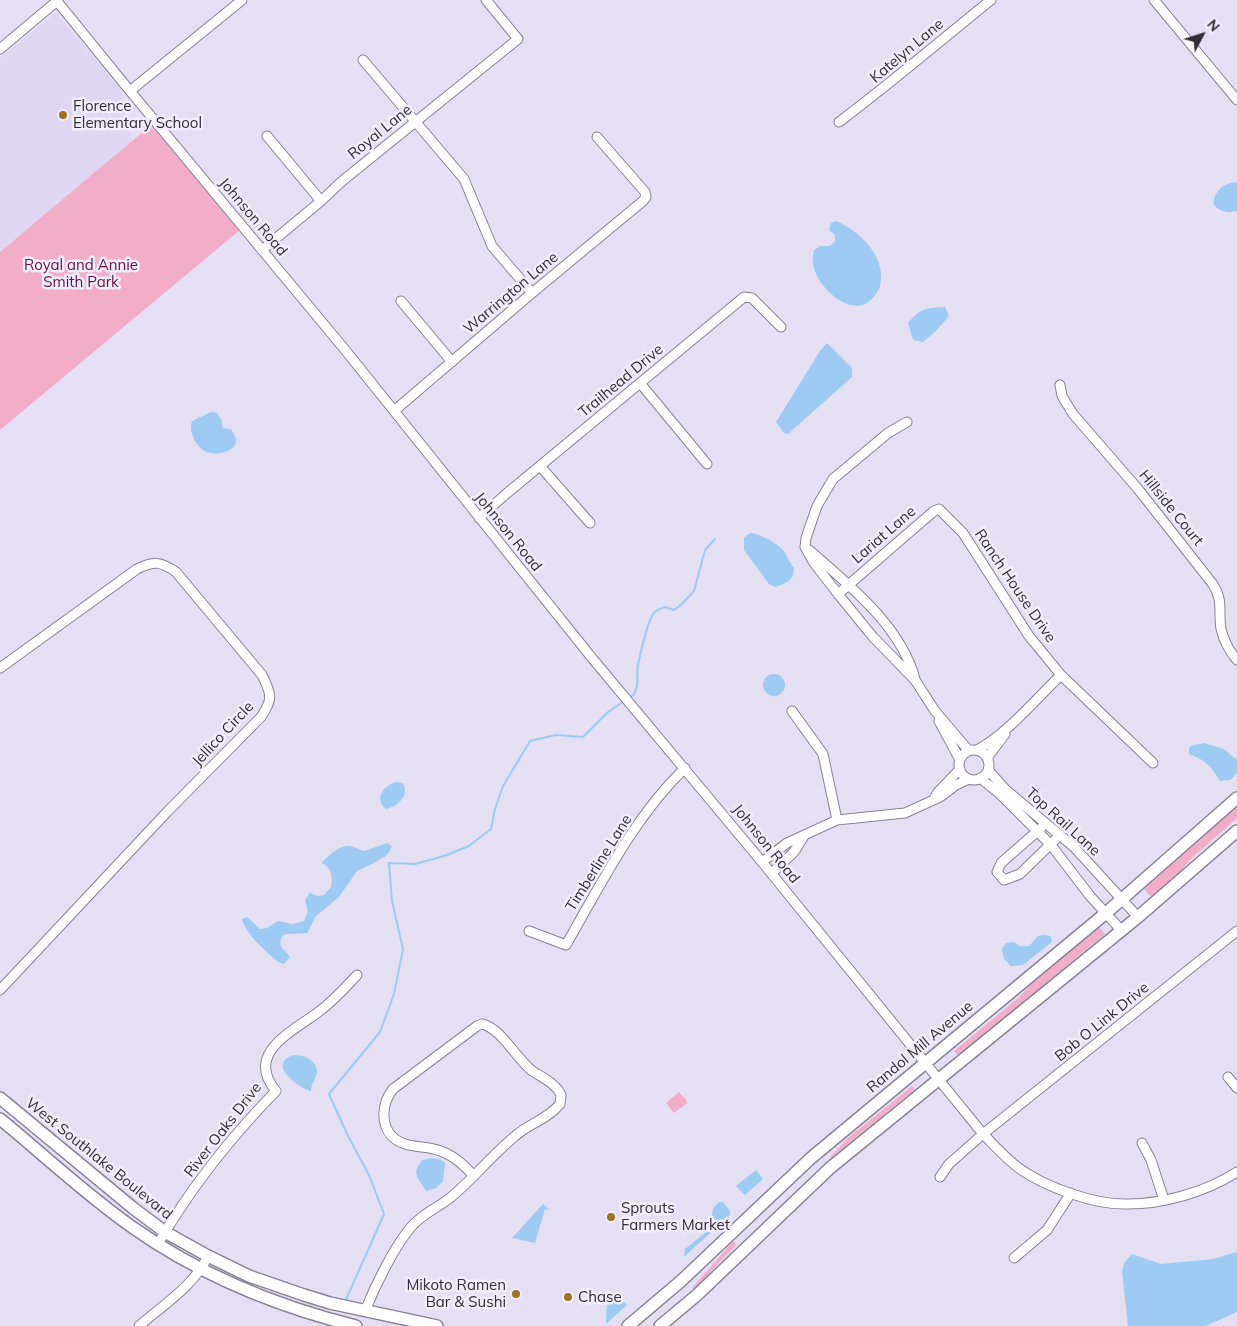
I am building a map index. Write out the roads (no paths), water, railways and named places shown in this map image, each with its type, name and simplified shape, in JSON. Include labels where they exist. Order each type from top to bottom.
[{"type":"main road","name":"Randol Mill Avenue","points":[[628,1326],[681,1281],[811,1158],[1106,913],[1237,798]]},
{"type":"main road","points":[[660,1326],[697,1295],[830,1168],[1122,931],[1237,831]]},
{"type":"main road","name":"West Southlake Boulevard","points":[[0,1098],[102,1184],[165,1232],[208,1256],[249,1276],[330,1303],[437,1326]]},
{"type":"main road","name":"West Southlake Boulevard","points":[[0,1119],[100,1203],[158,1244],[201,1270],[253,1294],[318,1317],[354,1326]]},
{"type":"street","points":[[130,91],[242,0]]},
{"type":"street","name":"Royal Lane","points":[[262,250],[341,182],[518,39],[486,0]]},
{"type":"street","name":"Katelyn Lane","points":[[839,122],[886,87],[990,0]]},
{"type":"street","points":[[1154,0],[1237,100]]},
{"type":"street","points":[[0,49],[56,1]]},
{"type":"street","name":"Johnson Road","points":[[56,1],[394,411],[479,518],[772,873],[984,1134],[1008,1159],[1043,1183],[1103,1202],[1122,1204],[1139,1204],[1164,1200],[1213,1186],[1237,1172]]},
{"type":"street","points":[[363,60],[464,180],[492,246],[532,293]]},
{"type":"street","points":[[267,136],[321,201]]},
{"type":"street","name":"Warrington Lane","points":[[394,411],[646,197],[645,192],[597,137]]},
{"type":"street","name":"Trailhead Drive","points":[[479,518],[744,297],[752,298],[781,327]]},
{"type":"street","points":[[401,301],[452,362]]},
{"type":"street","points":[[640,383],[707,464]]},
{"type":"street","name":"Hillside Court","points":[[1060,385],[1062,396],[1072,414],[1138,489],[1216,588],[1221,604],[1223,636],[1229,651],[1237,660]]},
{"type":"street","points":[[907,422],[888,433],[833,479],[817,506],[806,538],[805,547],[814,563],[873,637],[915,680],[935,711],[973,750],[984,754],[988,758]]},
{"type":"street","points":[[540,466],[590,523]]},
{"type":"street","name":"Lariat Lane","points":[[848,584],[934,511],[939,509]]},
{"type":"street","name":"Ranch House Drive","points":[[939,509],[963,533],[1029,636],[1061,675],[1153,763]]},
{"type":"street","points":[[805,547],[848,584],[886,623],[911,664],[915,680]]},
{"type":"street","name":"Jellico Circle","points":[[0,668],[136,569],[150,563],[164,564],[176,572],[262,675],[269,689],[270,703],[258,721],[172,806],[0,990]]},
{"type":"street","points":[[838,594],[848,584]]},
{"type":"street","points":[[934,800],[960,764],[963,755],[986,745],[1014,721],[1061,675]]},
{"type":"street","points":[[792,710],[823,754],[837,820]]},
{"type":"street","points":[[935,711],[941,727],[952,744],[964,776],[969,779]]},
{"type":"street","points":[[762,862],[787,843],[837,820],[905,813],[934,800],[956,785],[969,779],[980,778],[988,770],[988,758],[1014,721]]},
{"type":"street","name":"Timberline Lane","points":[[529,931],[566,945],[627,840],[665,787],[685,768]]},
{"type":"street","name":"Top Rail Lane","points":[[988,770],[1006,790],[1074,847],[1138,917]]},
{"type":"street","name":"Top Rail Lane","points":[[980,778],[1000,794],[1051,845],[1090,896],[1122,931]]},
{"type":"street","points":[[1046,823],[1001,863],[997,872],[1004,880],[1020,874],[1060,835]]},
{"type":"street","points":[[772,873],[794,852],[804,836]]},
{"type":"street","name":"Bob O Link Drive","points":[[940,1177],[948,1164],[984,1134],[1237,932]]},
{"type":"street","name":"River Oaks Drive","points":[[158,1244],[207,1170],[257,1110],[276,1091],[270,1084],[266,1065],[267,1057],[275,1044],[322,1010],[357,975]]},
{"type":"street","points":[[361,1310],[409,1229],[418,1219],[450,1198],[474,1176],[514,1137],[560,1104],[562,1099],[560,1090],[530,1068],[491,1027],[482,1024],[393,1089],[385,1102],[384,1108],[385,1125],[397,1140],[412,1146],[429,1147],[446,1153],[474,1176]]},
{"type":"street","points":[[1228,1077],[1237,1088]]},
{"type":"street","points":[[1142,1143],[1151,1160],[1164,1200]]},
{"type":"street","points":[[1014,1258],[1047,1230],[1071,1192]]},
{"type":"street","points":[[139,1326],[189,1283],[201,1270],[208,1256]]},
{"type":"water","points":[[1237,182],[1237,211],[1227,212],[1213,204],[1220,188]]},
{"type":"water","points":[[836,221],[854,231],[870,246],[879,265],[881,275],[879,289],[872,299],[860,305],[854,306],[836,298],[822,285],[813,266],[814,250],[821,246],[830,246],[835,241],[835,235],[829,230],[831,223]]},
{"type":"water","points":[[945,307],[949,316],[936,331],[923,342],[913,340],[908,323],[924,310]]},
{"type":"water","points":[[827,343],[852,368],[852,377],[788,434],[784,433],[776,422],[820,351]]},
{"type":"water","points":[[211,412],[217,413],[223,428],[231,429],[235,436],[236,440],[233,447],[222,453],[205,451],[198,445],[191,431],[192,421]]},
{"type":"water","points":[[750,533],[768,539],[783,550],[794,568],[793,576],[789,581],[775,587],[769,584],[744,550],[744,538]]},
{"type":"water","points":[[774,674],[782,677],[785,685],[782,693],[774,696],[766,693],[763,685],[766,677]]},
{"type":"water","points":[[1204,743],[1224,749],[1237,760],[1237,773],[1230,780],[1220,781],[1208,764],[1189,754],[1189,747]]},
{"type":"water","points":[[397,782],[403,783],[405,788],[404,796],[394,806],[386,809],[380,801],[380,797],[384,789]]},
{"type":"water","points":[[387,843],[392,846],[386,856],[357,871],[339,897],[316,916],[307,933],[286,934],[282,936],[281,946],[290,957],[284,964],[278,962],[247,931],[242,919],[247,917],[260,929],[267,928],[278,921],[293,924],[304,921],[308,911],[305,900],[310,893],[318,896],[324,895],[331,887],[331,873],[322,863],[323,861],[335,851],[345,846],[365,851]]},
{"type":"water","points":[[1038,936],[1051,936],[1052,942],[1023,965],[1011,966],[1004,959],[1002,949],[1006,943],[1014,942],[1020,946],[1029,946]]},
{"type":"water","points":[[293,1055],[305,1057],[315,1064],[317,1072],[311,1091],[293,1081],[284,1070],[283,1064],[286,1059]]},
{"type":"water","points":[[433,1158],[445,1163],[443,1181],[436,1188],[426,1191],[417,1177],[416,1170],[422,1160]]},
{"type":"water","points":[[756,1170],[763,1179],[745,1195],[736,1186]]},
{"type":"water","points":[[719,1202],[723,1202],[730,1211],[730,1215],[684,1257],[685,1249],[706,1232],[711,1222],[713,1208]]},
{"type":"water","points":[[543,1204],[550,1210],[545,1209],[535,1243],[512,1238]]},
{"type":"water","points":[[1237,1252],[1237,1312],[1205,1326],[1128,1326],[1122,1271],[1125,1262],[1132,1254],[1161,1264],[1213,1259]]},
{"type":"water","points":[[614,1291],[627,1305],[606,1324],[608,1302]]},
{"type":"waterway","points":[[630,698],[636,691],[639,660],[652,616],[656,611],[665,607],[674,610],[694,591],[705,550],[715,539]]},
{"type":"waterway","points":[[345,1302],[384,1214],[369,1175],[348,1136],[329,1094],[380,1032],[394,994],[403,949],[392,901],[389,863],[415,864],[444,856],[469,846],[491,829],[495,809],[503,786],[530,741],[556,735],[583,737],[608,712],[623,702]]},
{"type":"place","name":"Florence Elementary School","points":[[63,115]]},
{"type":"place","name":"Sprouts Farmers Market","points":[[611,1217]]},
{"type":"place","name":"Mikoto Ramen Bar & Sushi","points":[[516,1294]]},
{"type":"place","name":"Chase","points":[[568,1297]]},
{"type":"park label","name":"Royal and Annie Smith Park","points":[[81,274]]}]
